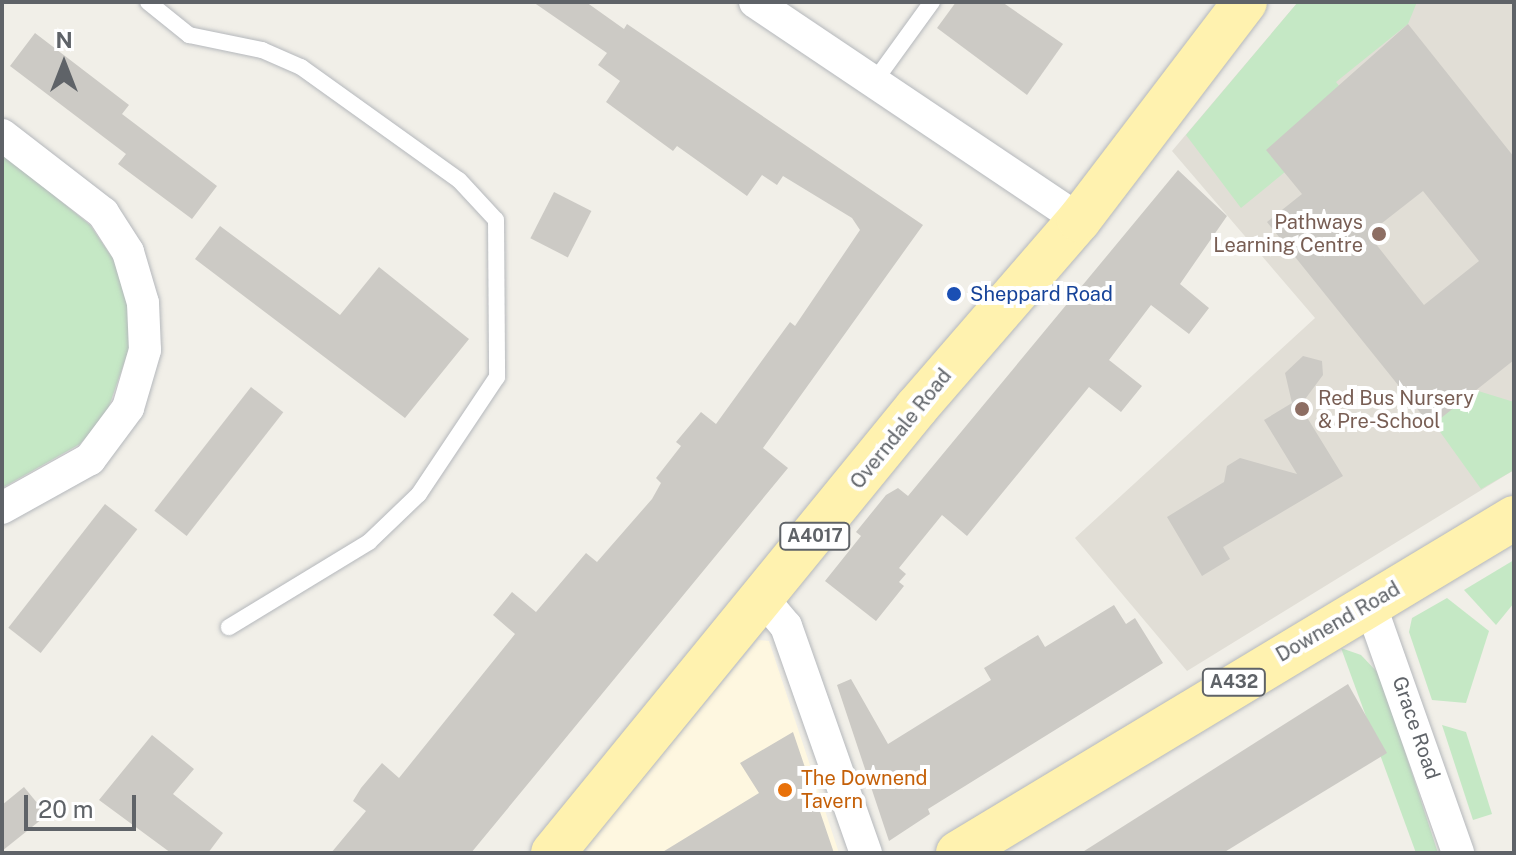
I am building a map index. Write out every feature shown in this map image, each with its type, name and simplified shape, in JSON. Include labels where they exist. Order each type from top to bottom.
[{"type":"main road","name":"Overndale Road","points":[[553,853],[764,600],[917,407],[1079,220],[1245,2]]},
{"type":"main road","name":"Downend Road","points":[[958,853],[1514,518]]},
{"type":"street","points":[[755,2],[1079,220]]},
{"type":"street","points":[[2,135],[103,213],[128,252],[143,303],[145,350],[128,408],[90,459],[2,508]]},
{"type":"street","points":[[764,600],[786,626],[866,853]]},
{"type":"street","name":"Grace Road","points":[[1370,604],[1458,853]]},
{"type":"lane","points":[[148,2],[189,35],[262,50],[301,67],[459,180],[496,220],[497,377],[419,494],[369,542],[229,627]]},
{"type":"lane","points":[[874,82],[932,2]]},
{"type":"shaded area","name":"Pathways Learning Centre","points":[[1298,2],[1514,2],[1514,470],[1187,671],[1075,538],[1315,318],[1172,151]]},
{"type":"shaded area","points":[[758,640],[769,641],[839,853],[588,853],[585,848]]},
{"type":"green space","points":[[1298,2],[1417,2],[1408,24],[1336,82],[1372,128],[1285,172],[1241,208],[1186,135]]},
{"type":"green space","points":[[2,153],[90,225],[118,266],[133,311],[130,346],[106,415],[80,444],[2,488]]},
{"type":"green space","points":[[1475,390],[1514,402],[1514,470],[1481,489],[1433,422]]},
{"type":"green space","points":[[1514,560],[1514,603],[1496,625],[1464,590]]},
{"type":"green space","points":[[1447,598],[1489,631],[1466,703],[1432,700],[1409,632],[1412,618]]},
{"type":"green space","points":[[1341,648],[1361,655],[1380,675],[1438,853],[1416,853]]},
{"type":"green space","points":[[1442,725],[1466,732],[1492,814],[1473,820]]},
{"type":"building","points":[[533,2],[586,2],[624,29],[627,24],[923,225],[763,448],[788,468],[471,853],[331,853],[366,811],[353,801],[382,763],[399,778],[515,634],[493,615],[512,592],[536,612],[586,553],[597,562],[652,499],[661,483],[656,478],[681,446],[676,442],[701,412],[716,424],[790,322],[795,326],[860,230],[852,218],[783,176],[777,185],[762,175],[747,196],[677,146],[673,151],[606,102],[620,81],[598,65],[607,53]]},
{"type":"building","points":[[956,2],[1002,2],[1063,44],[1027,95],[937,28]]},
{"type":"building","points":[[1408,24],[1514,157],[1514,360],[1431,426],[1267,222],[1302,194],[1266,150]],"holes":[[[1423,191],[1479,261],[1424,305],[1368,234]]]},
{"type":"building","points":[[35,33],[129,105],[122,114],[217,186],[192,219],[118,164],[126,154],[10,66]]},
{"type":"building","points":[[1178,170],[1227,216],[1180,284],[1209,308],[1189,334],[1151,305],[1109,360],[1142,386],[1121,412],[1089,387],[967,536],[942,515],[899,568],[906,574],[899,582],[904,586],[876,621],[825,581],[861,536],[856,532],[886,495],[898,488],[908,496]]},
{"type":"building","points":[[554,192],[591,211],[568,257],[530,238]]},
{"type":"building","points":[[220,226],[340,315],[379,267],[469,339],[405,418],[195,259]]},
{"type":"building","points":[[1303,356],[1322,361],[1323,375],[1300,406],[1343,476],[1223,547],[1230,559],[1202,576],[1167,517],[1224,482],[1227,466],[1240,458],[1297,474],[1264,420],[1292,403],[1285,373]]},
{"type":"building","points":[[251,387],[283,412],[187,536],[154,511]]},
{"type":"building","points":[[105,504],[137,529],[41,653],[8,628]]},
{"type":"building","points":[[1114,605],[1126,624],[1135,618],[1163,663],[928,809],[930,814],[889,841],[837,685],[851,679],[888,744],[991,680],[984,668],[1010,652],[1038,635],[1045,647]]},
{"type":"building","points":[[1348,684],[1387,753],[1223,853],[1081,853]]},
{"type":"building","points":[[793,732],[834,853],[661,853],[759,793],[740,763]]},
{"type":"building","points":[[152,735],[194,769],[173,794],[223,833],[208,853],[171,853],[99,800]]},
{"type":"building","points":[[24,787],[47,815],[2,851],[2,805]]},
{"type":"place","name":"Pathways Learning Centre","points":[[1379,234]]},
{"type":"place","name":"Sheppard Road","points":[[954,294]]},
{"type":"place","name":"Red Bus Nursery & Pre-School","points":[[1302,409]]},
{"type":"place","name":"The Downend Tavern","points":[[785,790]]}]
